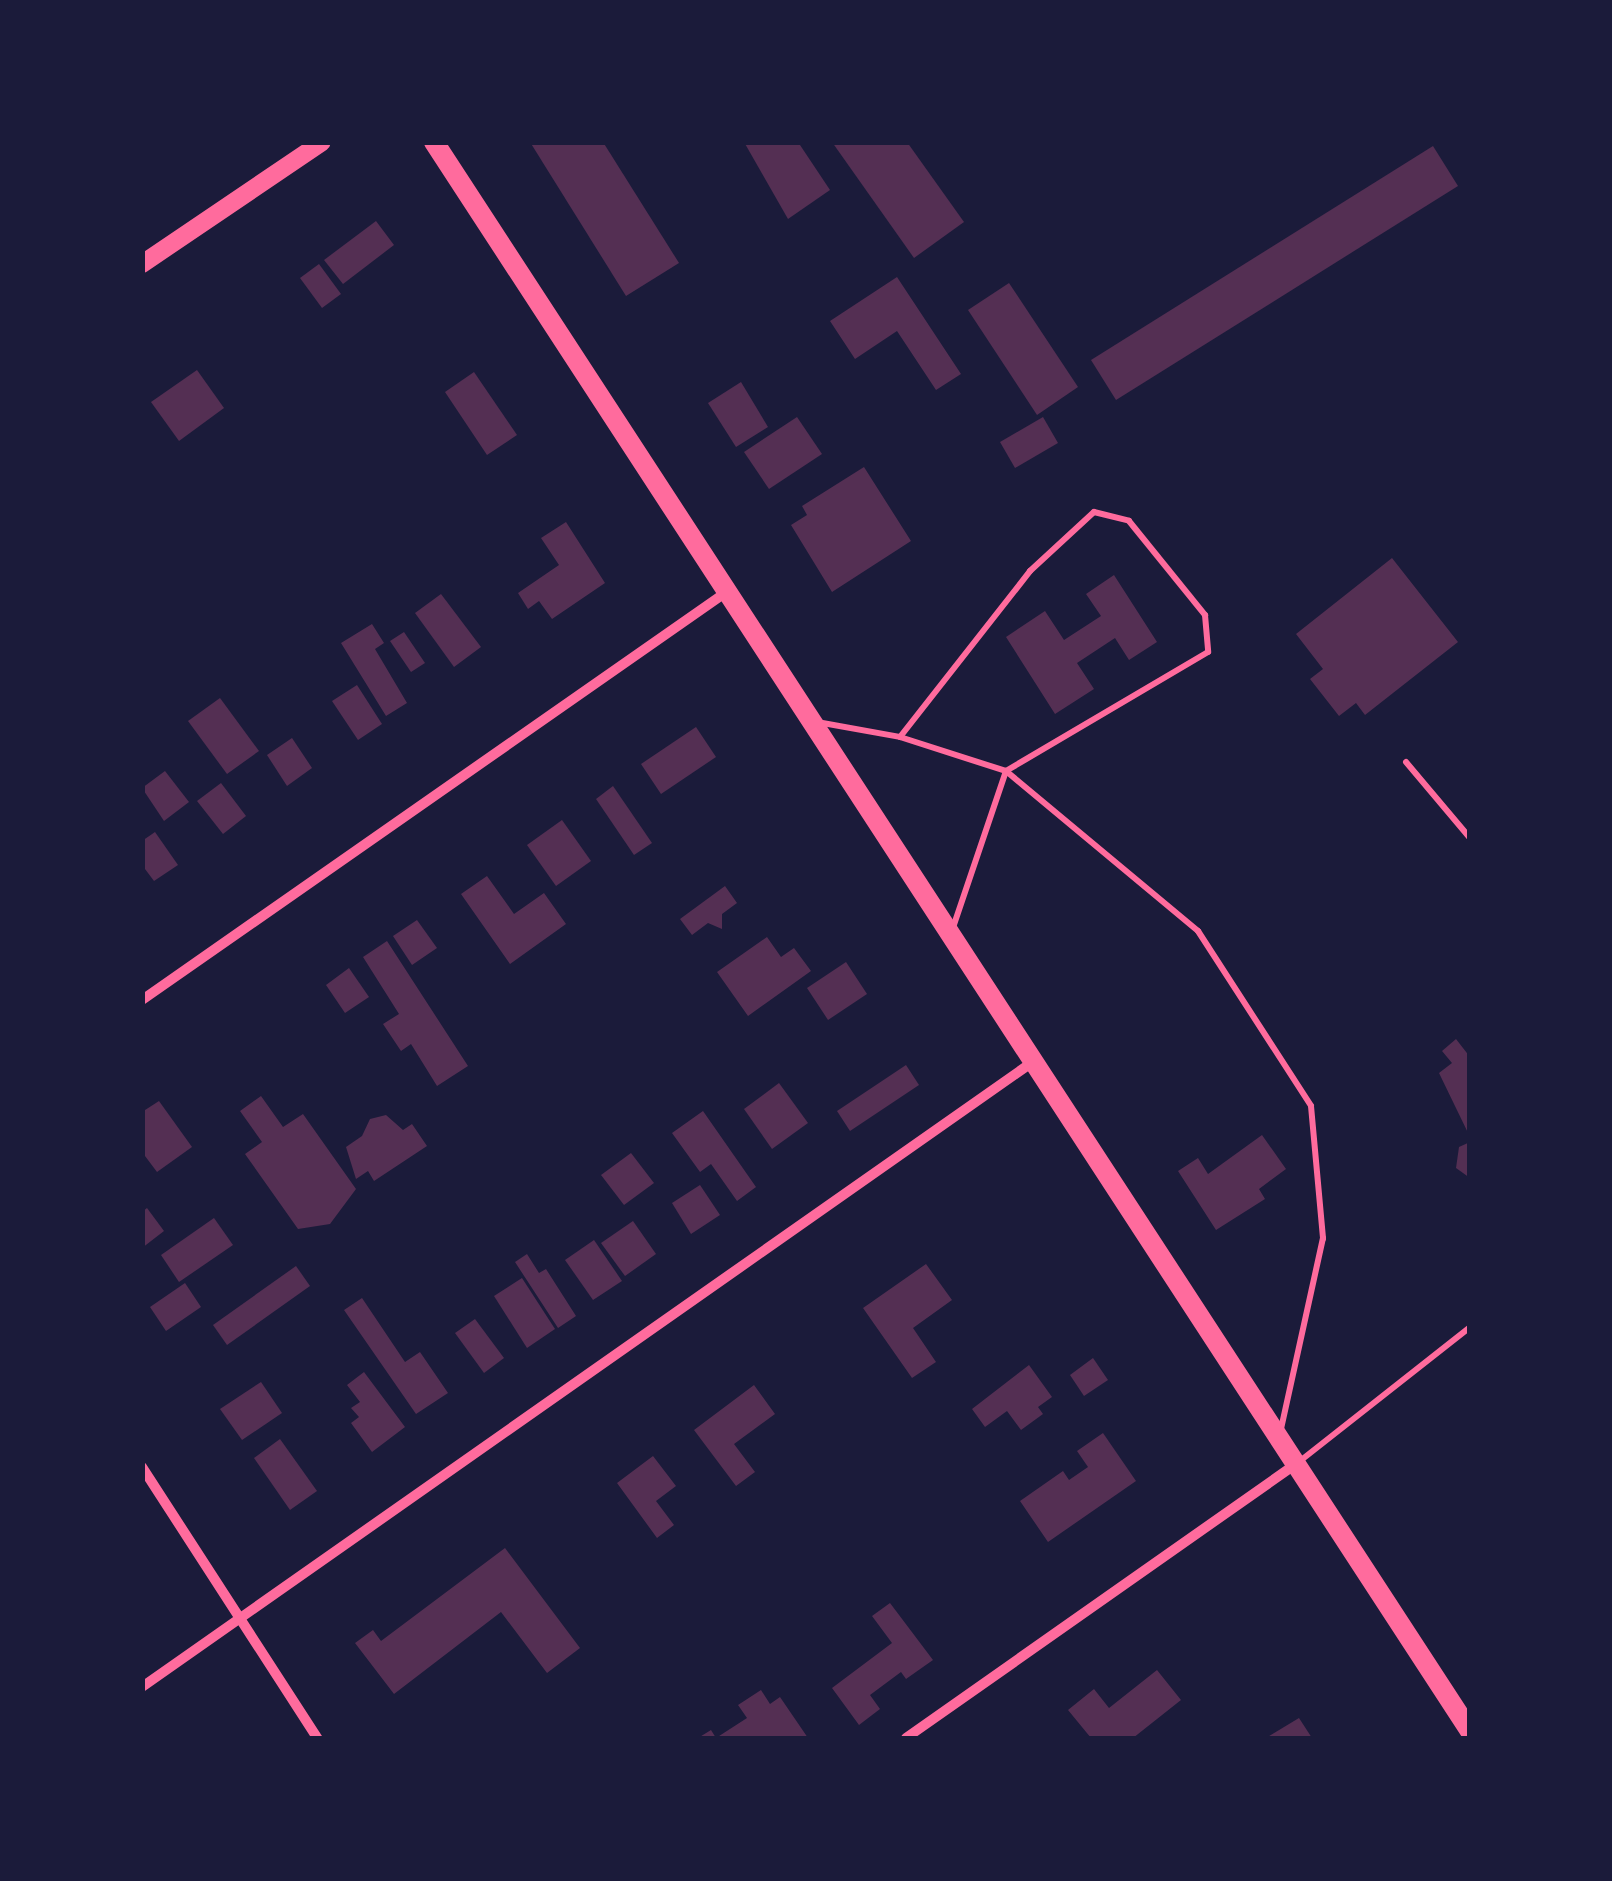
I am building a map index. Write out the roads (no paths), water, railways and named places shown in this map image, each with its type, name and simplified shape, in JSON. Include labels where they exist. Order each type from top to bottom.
[{"type":"main road","points":[[434,142],[1470,1732]]},
{"type":"street","points":[[142,264],[322,142]]},
{"type":"street","points":[[142,1000],[726,593]]},
{"type":"street","points":[[142,1687],[1035,1060]]},
{"type":"street","points":[[906,1738],[1295,1465]]},
{"type":"street","points":[[142,1467],[317,1738]]},
{"type":"lane","points":[[900,737],[1030,571],[1094,512],[1129,521],[1204,615],[1208,652],[1006,770],[951,934]]},
{"type":"lane","points":[[810,721],[900,737],[1006,770],[1198,931],[1312,1106],[1324,1238],[1279,1440]]},
{"type":"lane","points":[[1406,762],[1470,838]]},
{"type":"lane","points":[[1295,1465],[1470,1327]]}]
